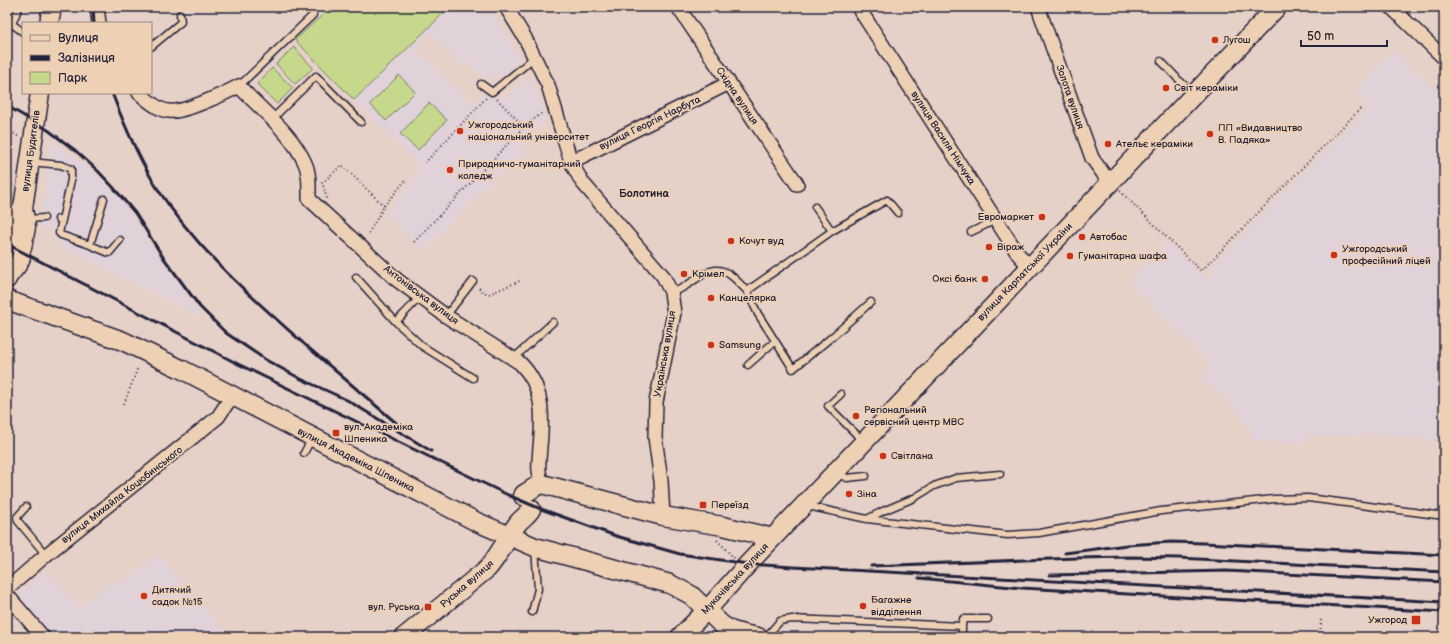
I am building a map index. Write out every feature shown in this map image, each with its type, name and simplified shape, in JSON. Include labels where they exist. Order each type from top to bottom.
[{"type":"main road","points":[[49,22],[52,7]]},
{"type":"main road","name":"вулиця Карпатської України","points":[[773,538],[1030,267],[1114,187],[1194,94],[1277,7]]},
{"type":"main road","name":"вулиця Будителів","points":[[12,261],[14,220],[24,213],[29,162],[40,94]]},
{"type":"main road","name":"вулиця Академіка Шпеника","points":[[7,300],[123,341],[478,522],[526,505],[535,547],[670,584],[691,595],[722,625],[730,630],[758,637]]},
{"type":"main road","points":[[526,505],[663,516],[723,526],[773,538]]},
{"type":"main road","name":"Руська вулиця","points":[[404,637],[488,568],[495,560],[526,505]]},
{"type":"main road","name":"Мукачівська вулиця","points":[[680,637],[773,538]]},
{"type":"street","points":[[97,7],[99,22]]},
{"type":"street","name":"Українська вулиця","points":[[506,7],[535,56],[548,85],[571,162],[582,182],[663,276],[671,292],[674,313],[656,402],[655,417],[655,437],[661,481],[663,516]]},
{"type":"street","name":"Східна вулиця","points":[[678,7],[797,184]]},
{"type":"street","name":"вулиця Василя Німчука","points":[[858,7],[1018,254],[1030,267]]},
{"type":"street","name":"Золота вулиця","points":[[1038,7],[1092,158],[1096,166],[1114,187]]},
{"type":"street","points":[[1391,7],[1444,58]]},
{"type":"street","name":"вулиця Георгія Нарбута","points":[[571,162],[729,83]]},
{"type":"street","points":[[140,94],[159,108],[168,111],[179,110],[221,95],[239,86]]},
{"type":"street","name":"Антонівська вулиця","points":[[239,86],[292,141],[305,163],[310,182],[309,199],[397,280],[446,316],[514,358],[528,371],[540,398],[542,424],[538,475],[526,505]]},
{"type":"street","name":"вулиця Михайла Коцюбинського","points":[[7,589],[46,555],[214,421],[232,396]]},
{"type":"street","points":[[7,595],[43,637]]},
{"type":"lane","points":[[19,7],[12,24],[22,31]]},
{"type":"lane","points":[[152,46],[181,22],[180,14]]},
{"type":"lane","points":[[239,86],[313,15]]},
{"type":"lane","points":[[481,84],[492,92],[535,56]]},
{"type":"lane","points":[[1161,61],[1194,94]]},
{"type":"lane","points":[[272,119],[316,76],[361,122]]},
{"type":"lane","points":[[29,162],[60,165],[71,169],[71,180],[60,220],[59,233],[61,235],[109,253],[120,240]]},
{"type":"lane","points":[[90,245],[104,199]]},
{"type":"lane","points":[[747,291],[832,231],[887,200],[898,214]]},
{"type":"lane","points":[[815,207],[832,231]]},
{"type":"lane","points":[[24,213],[44,218]]},
{"type":"lane","points":[[971,232],[996,220]]},
{"type":"lane","points":[[671,292],[682,288],[705,272],[721,270],[729,274],[747,291],[758,314],[793,369],[871,302]]},
{"type":"lane","points":[[356,277],[396,322],[422,346],[473,378]]},
{"type":"lane","points":[[446,316],[473,281]]},
{"type":"lane","points":[[396,322],[420,297]]},
{"type":"lane","points":[[514,358],[553,322]]},
{"type":"lane","points":[[748,365],[775,341]]},
{"type":"lane","points":[[841,394],[828,406],[864,442]]},
{"type":"lane","points":[[304,453],[312,437]]},
{"type":"lane","points":[[836,472],[847,478],[866,476]]},
{"type":"lane","points":[[867,519],[914,498],[941,483],[956,478],[1000,474]]},
{"type":"lane","points":[[805,505],[867,519],[1008,535],[1039,533],[1161,511],[1274,499],[1308,498],[1444,516]]},
{"type":"lane","points":[[26,507],[17,517],[18,521],[46,555]]},
{"type":"lane","points":[[532,612],[538,589],[535,547]]},
{"type":"lane","points":[[766,637],[780,621],[792,619],[962,626]]},
{"type":"lane","points":[[962,637],[963,619],[988,619]]},
{"type":"path","points":[[425,163],[492,92],[524,127]]},
{"type":"path","points":[[414,242],[524,127],[545,110],[555,106]]},
{"type":"path","points":[[1114,187],[1201,271],[1362,107]]},
{"type":"path","points":[[7,129],[19,137]]},
{"type":"path","points":[[322,183],[342,165],[384,206]]},
{"type":"path","points":[[7,177],[13,185]]},
{"type":"path","points":[[321,178],[330,205]]},
{"type":"path","points":[[367,236],[384,206],[406,181]]},
{"type":"path","points":[[361,233],[369,240]]},
{"type":"path","points":[[473,281],[483,292],[488,294],[522,280]]},
{"type":"path","points":[[124,404],[138,367]]},
{"type":"path","points":[[714,536],[735,559]]},
{"type":"path","points":[[1320,637],[1321,619]]},
{"type":"shaded area","name":"Ужгородський національний університет","points":[[331,7],[487,7],[520,59],[500,78],[489,78],[483,76],[468,62],[464,66],[429,33],[415,49],[473,104],[483,95],[506,98],[528,78],[548,117],[521,144],[526,153],[497,176],[422,251],[386,213],[415,178],[418,164],[295,40]]},
{"type":"shaded area","name":"Ужгородський професійний ліцей","points":[[1394,50],[1444,98],[1444,441],[1373,434],[1306,437],[1301,443],[1254,441],[1249,428],[1225,397],[1202,381],[1210,363],[1129,282],[1167,242],[1207,279],[1214,272],[1210,268],[1370,106],[1355,91]]},
{"type":"shaded area","points":[[51,142],[67,151],[93,170],[121,199],[169,271],[203,318],[57,245],[56,232],[40,228]]},
{"type":"shaded area","name":"Дитячий садок №15","points":[[158,554],[225,632],[219,637],[53,637],[17,594],[47,570],[80,608],[114,579],[121,586]]},
{"type":"green space","points":[[331,7],[450,7],[354,100],[295,40]]},
{"type":"green space","points":[[294,47],[313,68],[295,84],[276,64]]},
{"type":"green space","points":[[272,68],[293,88],[277,104],[257,84]]},
{"type":"green space","points":[[399,75],[415,92],[386,121],[370,104]]},
{"type":"green space","points":[[429,103],[447,120],[418,150],[400,134]]},
{"type":"railway","points":[[93,7],[94,22]]},
{"type":"railway","points":[[112,94],[127,131],[159,191],[174,213],[208,253],[264,308],[402,428]]},
{"type":"railway","points":[[7,106],[48,130],[76,151],[98,171],[135,213],[163,257],[200,307],[226,333],[266,360],[301,379],[347,400],[431,451]]},
{"type":"railway","points":[[7,244],[238,364],[508,495],[541,509],[616,536],[680,554],[748,564],[793,567],[1444,602]]},
{"type":"railway","points":[[1065,553],[1127,545],[1171,542],[1444,555]]},
{"type":"railway","points":[[871,566],[1130,557],[1179,558],[1444,572]]},
{"type":"railway","points":[[1050,575],[1226,571],[1444,582]]},
{"type":"railway","points":[[919,578],[1022,588],[1444,612]]},
{"type":"place","name":"Лугош","points":[[1215,40]]},
{"type":"place","name":"Світ кераміки","points":[[1166,88]]},
{"type":"place","name":"Ужгородський національний університет","points":[[460,131]]},
{"type":"place","name":"ПП «Видавництво В. Падяка»","points":[[1210,134]]},
{"type":"place","name":"Ательє кераміки","points":[[1108,144]]},
{"type":"place","name":"Природничо-гуманітарний коледж","points":[[450,170]]},
{"type":"place","name":"Евромаркет","points":[[1042,217]]},
{"type":"place","name":"Автобас","points":[[1082,237]]},
{"type":"place","name":"Кочут вуд","points":[[731,241]]},
{"type":"place","name":"Віраж","points":[[989,247]]},
{"type":"place","name":"Ужгородський професійний ліцей","points":[[1334,255]]},
{"type":"place","name":"Гуманітарна шафа","points":[[1070,256]]},
{"type":"place","name":"Крімел","points":[[684,274]]},
{"type":"place","name":"Оксі банк","points":[[985,279]]},
{"type":"place","name":"Канцелярка","points":[[711,298]]},
{"type":"place","name":"Samsung","points":[[711,345]]},
{"type":"place","name":"Регіональний сервісний центр МВС","points":[[856,416]]},
{"type":"place","name":"вул. Академіка Шпеника","points":[[336,433]]},
{"type":"place","name":"Світлана","points":[[883,456]]},
{"type":"place","name":"Зіна","points":[[849,494]]},
{"type":"place","name":"Переїзд","points":[[703,505]]},
{"type":"place","name":"Дитячий садок №15","points":[[144,596]]},
{"type":"place","name":"Багажне відділення","points":[[863,606]]},
{"type":"place","name":"вул. Руська","points":[[428,607]]},
{"type":"place","name":"Ужгород","points":[[1416,620]]},
{"type":"district","name":"Болотина","points":[[644,193]]}]
